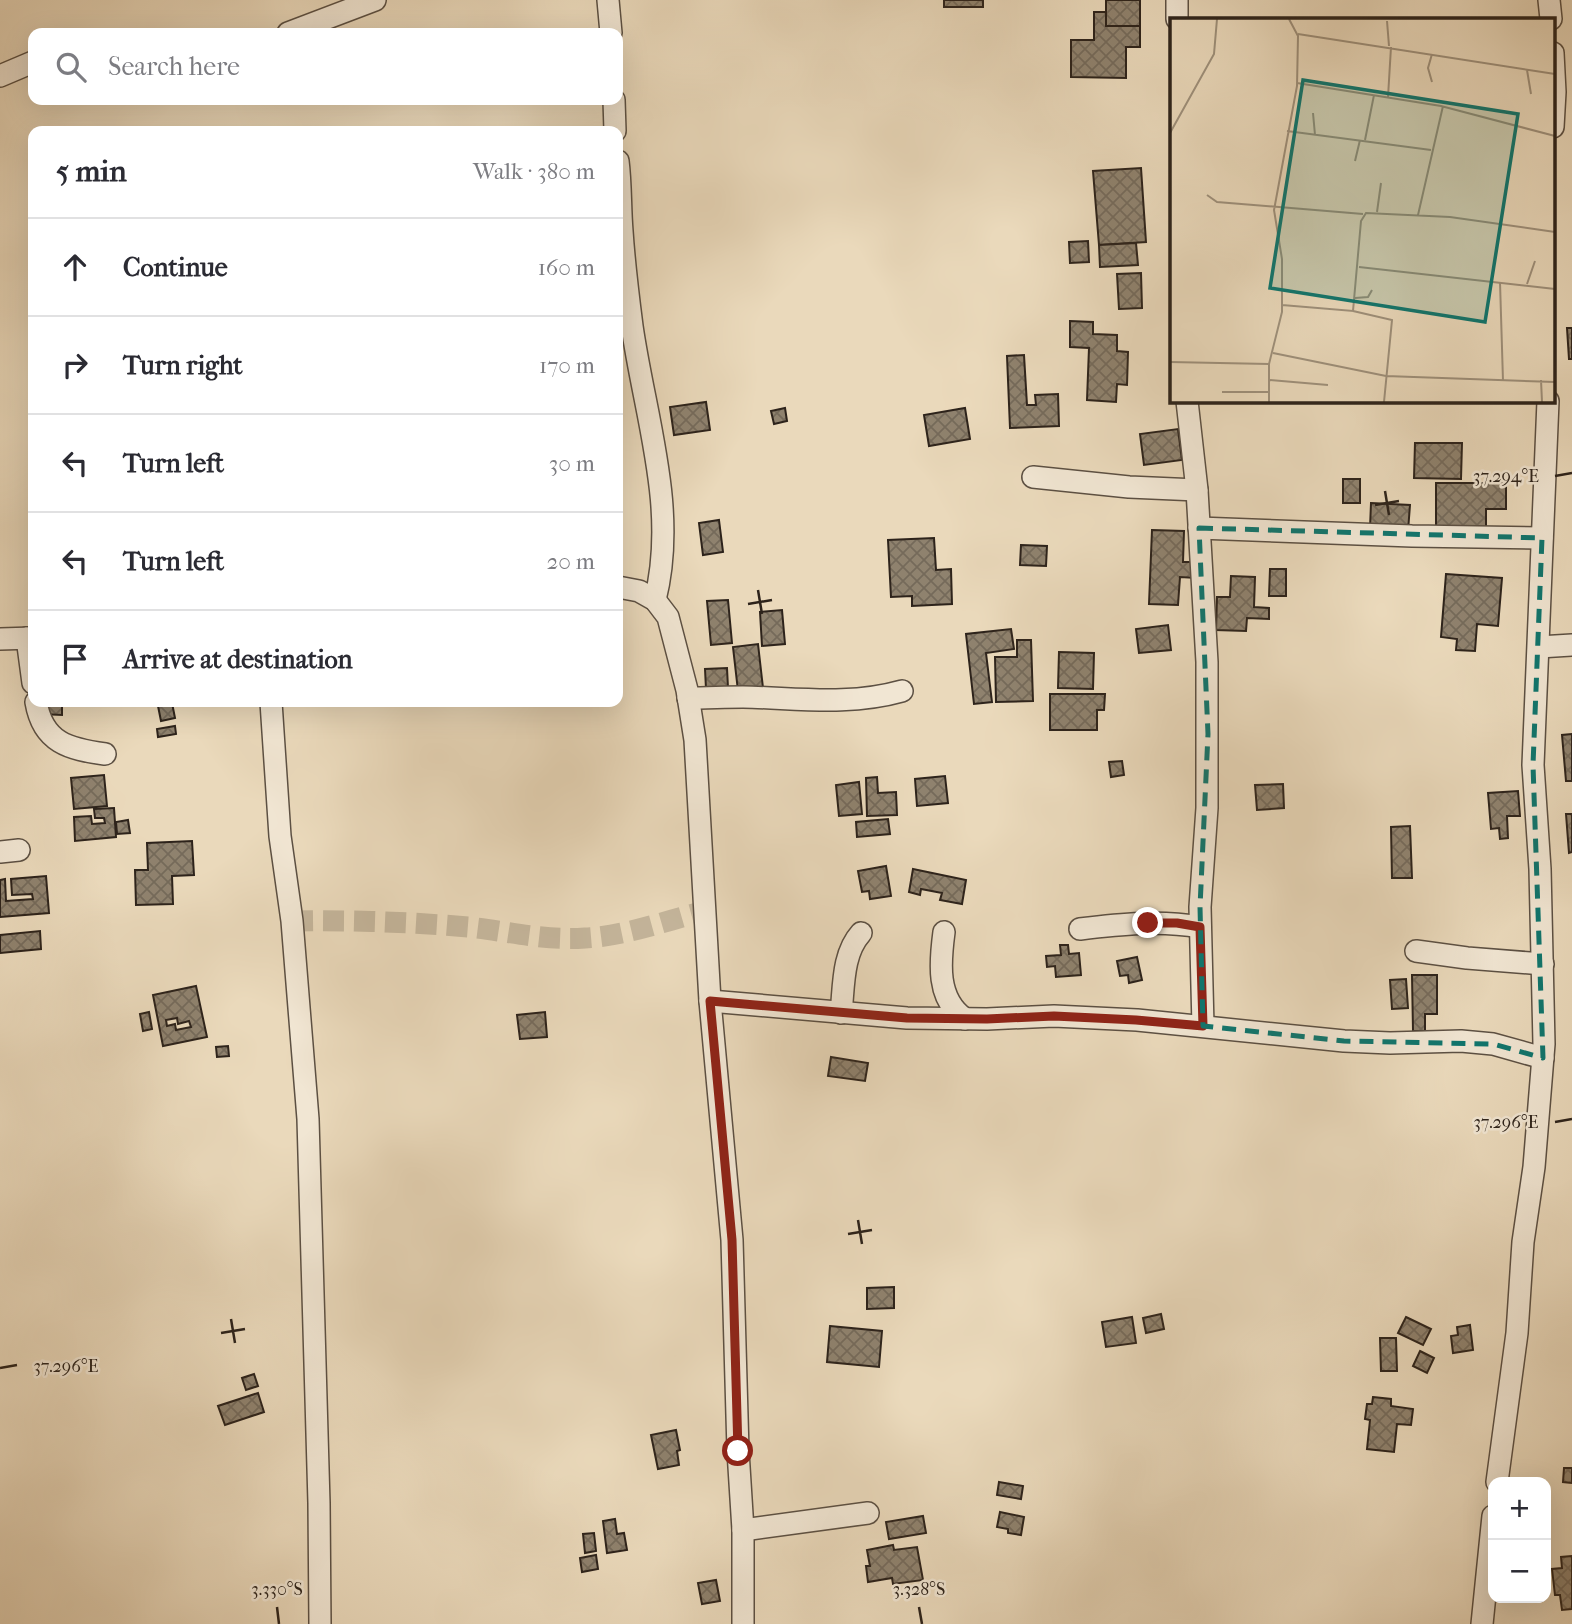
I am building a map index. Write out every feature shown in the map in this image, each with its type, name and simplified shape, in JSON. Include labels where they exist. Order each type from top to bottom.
[{"type":"street","points":[[301,28],[375,0]]},
{"type":"street","points":[[608,0],[611,28]]},
{"type":"street","points":[[1177,0],[1177,18]]},
{"type":"street","points":[[1549,0],[1551,18]]},
{"type":"street","points":[[0,76],[28,64]]},
{"type":"street","points":[[1554,72],[1554,110]]},
{"type":"street","points":[[614,105],[615,126]]},
{"type":"street","points":[[623,240],[632,326],[661,490],[664,534],[662,572],[655,600]]},
{"type":"street","points":[[1187,402],[1197,489],[1207,662],[1208,734],[1200,927],[1203,1026]]},
{"type":"street","points":[[1498,1477],[1517,1333],[1523,1242],[1534,1167],[1543,1058],[1543,964],[1534,765],[1548,402]]},
{"type":"street","points":[[1033,477],[1101,485],[1197,489]]},
{"type":"street","points":[[1199,528],[1412,536],[1542,537]]},
{"type":"street","points":[[623,588],[655,600],[668,617],[688,698],[695,740],[710,1001],[732,1240],[744,1624]]},
{"type":"street","points":[[0,639],[28,638]]},
{"type":"street","points":[[1539,647],[1572,645]]},
{"type":"street","points":[[688,698],[841,701],[879,697],[902,691]]},
{"type":"street","points":[[37,707],[48,732],[59,743],[105,754]]},
{"type":"street","points":[[271,707],[280,836],[292,921],[308,1119],[320,1624]]},
{"type":"street","points":[[1080,929],[1148,923],[1177,923],[1200,927]]},
{"type":"street","points":[[944,932],[941,961],[943,989],[958,1014],[965,1019]]},
{"type":"street","points":[[841,1013],[849,951],[861,933]]},
{"type":"street","points":[[1416,951],[1543,964]]},
{"type":"street","points":[[710,1001],[841,1013],[965,1019],[1054,1016],[1136,1020],[1344,1041],[1461,1041],[1493,1044],[1543,1058]]},
{"type":"street","points":[[743,1530],[868,1513]]},
{"type":"street","points":[[1482,1624],[1491,1540]]},
{"type":"highlighted area","points":[[1199,528],[1542,538],[1533,765],[1543,1058],[1493,1044],[1344,1041],[1203,1026],[1200,907],[1208,734]]},
{"type":"building","points":[[944,0],[983,0],[983,7],[944,7]]},
{"type":"building","points":[[1106,0],[1140,0],[1140,26],[1106,26]]},
{"type":"building","points":[[1094,12],[1106,12],[1106,26],[1140,26],[1140,47],[1126,47],[1126,78],[1071,77],[1071,40],[1094,40]]},
{"type":"building","points":[[1141,168],[1146,242],[1099,245],[1093,171]]},
{"type":"building","points":[[1088,241],[1089,262],[1070,263],[1069,242]]},
{"type":"building","points":[[1136,243],[1138,265],[1100,267],[1099,245]]},
{"type":"building","points":[[1141,273],[1142,308],[1119,309],[1117,274]]},
{"type":"building","points":[[1070,321],[1093,322],[1093,334],[1117,335],[1117,351],[1128,352],[1127,385],[1117,384],[1116,402],[1087,400],[1089,348],[1070,347]]},
{"type":"building","points":[[1567,328],[1572,328],[1572,359],[1569,359]]},
{"type":"building","points":[[1024,355],[1027,405],[1036,405],[1035,395],[1058,394],[1059,426],[1010,428],[1007,356]]},
{"type":"building","points":[[706,402],[710,430],[674,435],[670,407]]},
{"type":"building","points":[[785,408],[787,421],[774,424],[771,411]]},
{"type":"building","points":[[965,408],[970,439],[929,446],[924,415]]},
{"type":"building","points":[[1178,429],[1182,460],[1144,465],[1140,434]]},
{"type":"building","points":[[1415,443],[1462,443],[1461,479],[1414,478]]},
{"type":"building","points":[[1343,479],[1360,479],[1360,503],[1343,503]]},
{"type":"building","points":[[1436,483],[1506,483],[1506,509],[1486,509],[1486,536],[1436,536]]},
{"type":"building","points":[[1371,503],[1410,505],[1408,531],[1370,528]]},
{"type":"building","points":[[719,520],[723,552],[703,555],[699,523]]},
{"type":"building","points":[[1152,530],[1184,531],[1183,562],[1197,562],[1196,578],[1180,577],[1178,605],[1149,604]]},
{"type":"building","points":[[934,538],[936,570],[951,569],[952,604],[912,606],[912,596],[891,597],[888,540]]},
{"type":"building","points":[[1021,545],[1047,546],[1046,566],[1020,565]]},
{"type":"building","points":[[1270,569],[1286,569],[1286,596],[1269,596]]},
{"type":"building","points":[[1446,574],[1502,578],[1498,626],[1477,624],[1475,651],[1456,650],[1457,639],[1441,637]]},
{"type":"building","points":[[1231,576],[1255,577],[1254,607],[1269,608],[1269,619],[1247,618],[1246,631],[1216,630],[1217,597],[1230,597]]},
{"type":"building","points":[[728,600],[732,643],[711,645],[707,601]]},
{"type":"building","points":[[782,610],[785,644],[762,646],[760,612]]},
{"type":"building","points":[[1168,625],[1171,650],[1139,653],[1136,629]]},
{"type":"building","points":[[1011,629],[1014,649],[986,653],[992,702],[974,704],[966,634]]},
{"type":"building","points":[[1017,640],[1031,640],[1033,701],[996,702],[995,657],[1017,657]]},
{"type":"building","points":[[758,644],[763,688],[738,691],[733,647]]},
{"type":"building","points":[[1059,652],[1094,653],[1093,689],[1058,688]]},
{"type":"building","points":[[727,668],[728,688],[706,689],[705,669]]},
{"type":"building","points":[[1050,694],[1105,694],[1104,710],[1097,710],[1097,730],[1050,730]]},
{"type":"building","points":[[41,707],[62,707],[62,715],[41,714]]},
{"type":"building","points":[[158,707],[173,707],[175,718],[161,721]]},
{"type":"building","points":[[175,726],[176,734],[158,737],[157,729]]},
{"type":"building","points":[[1572,734],[1572,781],[1566,781],[1562,735]]},
{"type":"building","points":[[1122,761],[1124,775],[1111,777],[1109,762]]},
{"type":"building","points":[[104,775],[107,806],[74,809],[71,778]]},
{"type":"building","points":[[945,776],[948,803],[917,806],[915,779]]},
{"type":"building","points":[[877,777],[878,793],[896,792],[897,815],[867,816],[866,778]]},
{"type":"building","points":[[859,782],[862,814],[839,816],[836,785]]},
{"type":"building","points":[[1283,784],[1284,808],[1257,810],[1255,785]]},
{"type":"building","points":[[1518,791],[1520,816],[1507,816],[1508,838],[1500,839],[1499,828],[1491,829],[1488,793]]},
{"type":"building","points":[[114,808],[116,837],[75,841],[74,817],[91,816],[92,824],[105,823],[104,818],[95,818],[94,809]]},
{"type":"building","points":[[1566,814],[1572,814],[1572,852],[1569,853]]},
{"type":"building","points":[[888,819],[890,834],[857,837],[856,822]]},
{"type":"building","points":[[128,820],[130,833],[117,834],[116,822]]},
{"type":"building","points":[[1410,826],[1412,878],[1392,878],[1391,827]]},
{"type":"building","points":[[192,841],[194,875],[172,876],[173,904],[136,905],[135,870],[148,870],[147,843]]},
{"type":"building","points":[[886,866],[891,896],[870,899],[869,891],[862,892],[858,871]]},
{"type":"building","points":[[913,869],[966,880],[962,904],[940,900],[942,893],[921,889],[920,895],[909,892]]},
{"type":"building","points":[[46,876],[49,913],[0,917],[0,880],[5,879],[6,901],[33,899],[32,894],[12,895],[11,879]]},
{"type":"building","points":[[40,931],[41,949],[0,953],[0,935]]},
{"type":"building","points":[[1060,945],[1068,945],[1069,954],[1079,953],[1081,975],[1056,977],[1055,966],[1047,967],[1046,956],[1061,955]]},
{"type":"building","points":[[1137,957],[1142,980],[1129,983],[1128,975],[1120,976],[1117,961]]},
{"type":"building","points":[[1412,975],[1437,975],[1437,1014],[1425,1014],[1425,1031],[1413,1031]]},
{"type":"building","points":[[1406,979],[1408,1008],[1392,1009],[1390,980]]},
{"type":"building","points":[[196,986],[207,1037],[163,1046],[153,995]],"holes":[[[177,1018],[178,1024],[189,1021],[191,1027],[176,1030],[175,1024],[167,1026],[166,1020]]]},
{"type":"building","points":[[149,1012],[152,1029],[143,1031],[140,1014]]},
{"type":"building","points":[[545,1012],[547,1037],[520,1039],[517,1015]]},
{"type":"building","points":[[228,1046],[229,1056],[217,1057],[216,1047]]},
{"type":"building","points":[[831,1057],[868,1063],[865,1081],[828,1076]]},
{"type":"building","points":[[894,1287],[894,1308],[867,1309],[867,1288]]},
{"type":"building","points":[[1161,1314],[1164,1329],[1146,1333],[1143,1318]]},
{"type":"building","points":[[1132,1317],[1136,1343],[1106,1347],[1102,1322]]},
{"type":"building","points":[[1406,1317],[1431,1329],[1423,1345],[1398,1333]]},
{"type":"building","points":[[1470,1325],[1473,1350],[1453,1353],[1451,1336],[1458,1335],[1457,1327]]},
{"type":"building","points":[[830,1326],[882,1331],[879,1367],[827,1362]]},
{"type":"building","points":[[1380,1338],[1396,1338],[1397,1371],[1381,1371]]},
{"type":"building","points":[[1420,1351],[1434,1358],[1427,1373],[1413,1366]]},
{"type":"building","points":[[254,1374],[258,1386],[246,1390],[242,1378]]},
{"type":"building","points":[[258,1393],[264,1412],[225,1425],[218,1406]]},
{"type":"building","points":[[1373,1397],[1391,1399],[1391,1406],[1413,1409],[1411,1425],[1397,1424],[1394,1452],[1367,1449],[1370,1420],[1365,1419],[1367,1404],[1372,1404]]},
{"type":"building","points":[[676,1430],[680,1450],[677,1451],[679,1465],[658,1469],[651,1435]]},
{"type":"building","points":[[1564,1468],[1572,1468],[1572,1483],[1563,1482]]},
{"type":"building","points":[[999,1482],[1023,1486],[1021,1499],[997,1495]]},
{"type":"building","points":[[1000,1512],[1024,1517],[1021,1535],[1008,1533],[1008,1529],[997,1527]]},
{"type":"building","points":[[923,1516],[926,1533],[889,1539],[886,1522]]},
{"type":"building","points":[[615,1519],[617,1534],[624,1533],[627,1550],[607,1553],[603,1521]]},
{"type":"building","points":[[594,1533],[596,1551],[585,1553],[583,1534]]},
{"type":"building","points":[[893,1545],[894,1550],[917,1547],[923,1580],[893,1584],[892,1578],[868,1582],[866,1566],[870,1566],[867,1550]]},
{"type":"building","points":[[596,1555],[598,1569],[582,1572],[580,1558]]},
{"type":"building","points":[[1572,1556],[1572,1609],[1562,1610],[1560,1595],[1555,1595],[1552,1569],[1562,1568],[1561,1557]]},
{"type":"building","points":[[716,1580],[720,1601],[702,1604],[698,1583]]},
{"type":"tunnel","points":[[292,921],[424,924],[570,939],[600,937],[645,928],[705,911]]},
{"type":"route","points":[[738,1451],[732,1240],[710,1001],[907,1018],[1054,1016],[1203,1026],[1200,927],[1177,923],[1148,923]]}]
